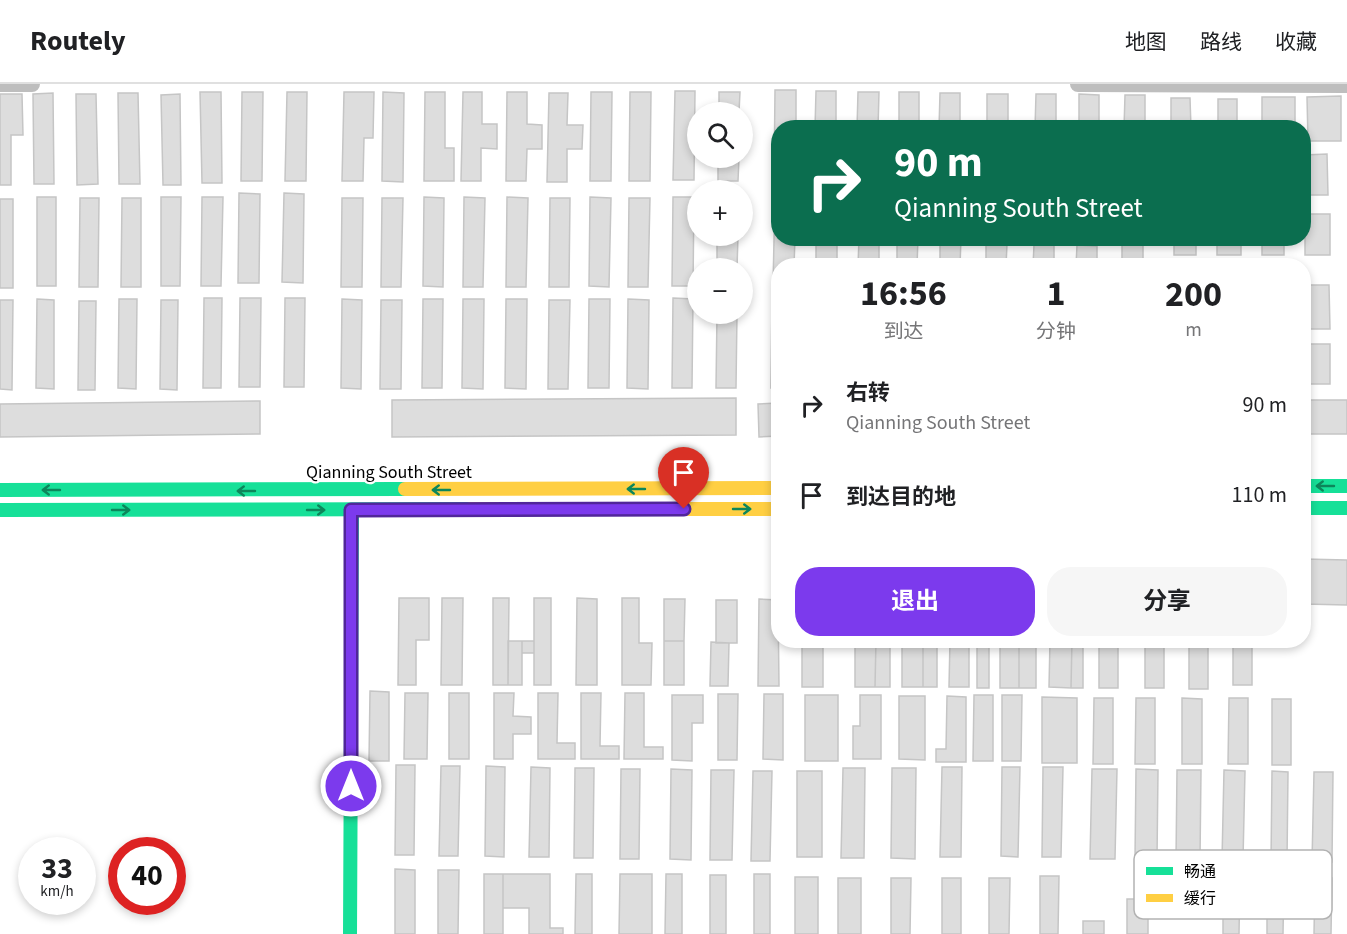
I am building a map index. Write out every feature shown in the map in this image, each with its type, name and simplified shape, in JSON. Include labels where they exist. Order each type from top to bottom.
[{"type":"main road","points":[[1311,486],[1347,486]]},
{"type":"main road","name":"Qianning South Street","points":[[0,490],[771,488]]},
{"type":"main road","points":[[1311,508],[1347,508]]},
{"type":"main road","name":"Qianning South Street","points":[[0,510],[771,509]]},
{"type":"main road","points":[[350,934],[351,510]]},
{"type":"street","points":[[0,84],[32,84]]},
{"type":"street","points":[[1078,84],[1347,85]]},
{"type":"building","points":[[775,90],[796,90],[796,120],[775,120]]},
{"type":"building","points":[[675,91],[695,91],[695,102],[687,102],[687,168],[694,168],[694,180],[673,180]]},
{"type":"building","points":[[816,91],[836,91],[836,120],[815,120]]},
{"type":"building","points":[[200,92],[221,92],[222,183],[202,183]]},
{"type":"building","points":[[242,92],[263,92],[262,181],[241,181]]},
{"type":"building","points":[[287,92],[307,92],[306,181],[285,181]]},
{"type":"building","points":[[344,92],[374,92],[373,138],[364,138],[363,181],[342,181]]},
{"type":"building","points":[[383,92],[404,93],[403,182],[382,181]]},
{"type":"building","points":[[425,92],[445,92],[445,148],[454,148],[454,181],[424,181]]},
{"type":"building","points":[[463,92],[482,92],[482,124],[497,124],[497,149],[481,148],[481,181],[461,181]]},
{"type":"building","points":[[507,92],[527,92],[527,124],[542,125],[542,149],[527,149],[526,181],[506,181]]},
{"type":"building","points":[[591,92],[612,92],[611,181],[590,181]]},
{"type":"building","points":[[630,92],[651,92],[650,181],[629,181]]},
{"type":"building","points":[[719,92],[740,92],[740,102],[719,102]]},
{"type":"building","points":[[858,92],[879,92],[878,120],[857,120]]},
{"type":"building","points":[[899,92],[919,92],[919,120],[899,120]]},
{"type":"building","points":[[53,93],[54,184],[34,184],[33,94]]},
{"type":"building","points":[[118,93],[138,93],[140,184],[119,184]]},
{"type":"building","points":[[549,93],[568,93],[567,125],[583,125],[582,149],[567,149],[567,182],[547,182]]},
{"type":"building","points":[[940,93],[960,93],[960,120],[939,120]]},
{"type":"building","points":[[0,94],[22,94],[23,135],[11,135],[11,185],[0,185]]},
{"type":"building","points":[[76,94],[96,94],[98,184],[77,185]]},
{"type":"building","points":[[180,94],[181,185],[163,185],[161,95]]},
{"type":"building","points":[[987,94],[1008,94],[1008,120],[987,120]]},
{"type":"building","points":[[1036,94],[1056,94],[1056,120],[1035,120]]},
{"type":"building","points":[[1079,94],[1099,95],[1099,120],[1079,120]]},
{"type":"building","points":[[1125,95],[1145,95],[1145,120],[1124,120]]},
{"type":"building","points":[[1341,96],[1341,141],[1311,141],[1311,120],[1308,120],[1307,97]]},
{"type":"building","points":[[1262,97],[1295,97],[1295,120],[1262,120]]},
{"type":"building","points":[[1171,98],[1190,98],[1191,120],[1171,120]]},
{"type":"building","points":[[1218,99],[1237,99],[1237,120],[1218,120]]},
{"type":"building","points":[[1327,154],[1328,195],[1311,195],[1311,155]]},
{"type":"building","points":[[718,168],[739,168],[738,180],[718,180]]},
{"type":"building","points":[[239,193],[260,194],[259,283],[238,283]]},
{"type":"building","points":[[284,193],[304,194],[303,283],[282,282]]},
{"type":"building","points":[[37,197],[56,197],[56,286],[37,286]]},
{"type":"building","points":[[161,197],[181,197],[180,286],[161,286]]},
{"type":"building","points":[[202,197],[223,197],[221,286],[201,286]]},
{"type":"building","points":[[424,197],[444,198],[443,287],[423,286]]},
{"type":"building","points":[[464,197],[485,198],[483,287],[463,287]]},
{"type":"building","points":[[507,197],[528,198],[526,287],[506,287]]},
{"type":"building","points":[[590,197],[611,198],[609,287],[589,286]]},
{"type":"building","points":[[673,197],[687,197],[687,246],[693,246],[693,258],[687,258],[687,286],[672,286]]},
{"type":"building","points":[[80,198],[99,198],[98,287],[79,287]]},
{"type":"building","points":[[122,198],[141,198],[141,287],[121,287]]},
{"type":"building","points":[[342,198],[363,198],[362,287],[341,287]]},
{"type":"building","points":[[382,198],[403,198],[401,287],[381,287]]},
{"type":"building","points":[[550,198],[570,198],[569,287],[549,287]]},
{"type":"building","points":[[629,198],[650,198],[648,287],[628,287]]},
{"type":"building","points":[[0,199],[13,199],[13,288],[0,288]]},
{"type":"building","points":[[1311,214],[1330,214],[1330,255],[1305,255],[1305,246],[1311,246]]},
{"type":"building","points":[[717,246],[738,246],[737,258],[717,258]]},
{"type":"building","points":[[774,246],[795,246],[794,258],[774,258]]},
{"type":"building","points":[[816,246],[837,246],[837,258],[816,258]]},
{"type":"building","points":[[859,246],[879,246],[879,258],[858,258]]},
{"type":"building","points":[[897,246],[918,246],[917,258],[897,258]]},
{"type":"building","points":[[940,246],[961,246],[960,258],[940,258]]},
{"type":"building","points":[[986,246],[1007,246],[1006,258],[986,258]]},
{"type":"building","points":[[1034,246],[1054,246],[1054,258],[1033,258]]},
{"type":"building","points":[[1077,246],[1097,246],[1097,258],[1076,258]]},
{"type":"building","points":[[1122,246],[1143,246],[1143,258],[1122,258]]},
{"type":"building","points":[[1174,246],[1196,246],[1196,255],[1174,255]]},
{"type":"building","points":[[1217,246],[1241,246],[1241,255],[1217,255]]},
{"type":"building","points":[[1262,246],[1284,246],[1284,255],[1262,255]]},
{"type":"building","points":[[1311,285],[1329,285],[1330,329],[1311,329]]},
{"type":"building","points":[[204,298],[222,298],[221,388],[203,388]]},
{"type":"building","points":[[240,298],[261,298],[260,387],[239,387]]},
{"type":"building","points":[[285,298],[305,298],[304,387],[284,387]]},
{"type":"building","points":[[673,298],[687,299],[687,324],[693,324],[692,388],[672,388]]},
{"type":"building","points":[[37,299],[54,300],[54,389],[36,388]]},
{"type":"building","points":[[119,299],[137,299],[136,389],[118,388]]},
{"type":"building","points":[[342,299],[362,300],[361,389],[341,388]]},
{"type":"building","points":[[423,299],[443,299],[442,388],[422,388]]},
{"type":"building","points":[[463,299],[484,299],[483,389],[462,388]]},
{"type":"building","points":[[506,299],[527,299],[526,389],[505,388]]},
{"type":"building","points":[[589,299],[610,299],[609,388],[588,388]]},
{"type":"building","points":[[628,299],[649,300],[648,389],[627,388]]},
{"type":"building","points":[[0,300],[13,300],[12,390],[0,389]]},
{"type":"building","points":[[161,300],[178,300],[177,390],[160,389]]},
{"type":"building","points":[[381,300],[402,300],[401,389],[380,389]]},
{"type":"building","points":[[549,300],[570,300],[568,389],[548,389]]},
{"type":"building","points":[[79,301],[96,301],[95,390],[78,390]]},
{"type":"building","points":[[717,324],[737,324],[736,388],[716,388]]},
{"type":"building","points":[[1311,344],[1330,344],[1330,384],[1311,384]]},
{"type":"building","points":[[736,398],[736,435],[392,437],[392,400]]},
{"type":"building","points":[[1311,400],[1347,400],[1347,434],[1311,434]]},
{"type":"building","points":[[260,401],[260,434],[0,437],[0,404]]},
{"type":"building","points":[[771,403],[771,436],[759,437],[758,404]]},
{"type":"building","points":[[1311,559],[1347,560],[1347,605],[1311,604]]},
{"type":"building","points":[[399,598],[429,598],[429,640],[416,640],[416,685],[398,685]]},
{"type":"building","points":[[442,598],[463,598],[462,685],[441,685]]},
{"type":"building","points":[[493,598],[509,598],[508,685],[493,685]]},
{"type":"building","points":[[534,598],[551,598],[551,685],[534,685]]},
{"type":"building","points":[[577,598],[597,599],[597,685],[576,685]]},
{"type":"building","points":[[622,598],[639,598],[639,643],[652,643],[651,685],[622,685]]},
{"type":"building","points":[[664,599],[685,599],[684,641],[664,641]]},
{"type":"building","points":[[759,599],[771,600],[771,648],[779,648],[779,686],[758,686]]},
{"type":"building","points":[[716,600],[737,600],[737,643],[716,643]]},
{"type":"building","points":[[508,641],[522,641],[522,685],[508,685]]},
{"type":"building","points":[[522,641],[534,641],[534,653],[522,653]]},
{"type":"building","points":[[664,641],[684,641],[684,685],[664,685]]},
{"type":"building","points":[[711,642],[729,643],[728,686],[710,686]]},
{"type":"building","points":[[802,648],[823,648],[823,687],[802,687]]},
{"type":"building","points":[[855,648],[876,648],[875,687],[855,687]]},
{"type":"building","points":[[876,648],[890,648],[890,687],[875,687]]},
{"type":"building","points":[[902,648],[923,648],[923,687],[902,687]]},
{"type":"building","points":[[923,648],[937,648],[937,687],[923,687]]},
{"type":"building","points":[[950,648],[969,648],[969,687],[949,687]]},
{"type":"building","points":[[977,648],[989,648],[989,688],[977,688]]},
{"type":"building","points":[[1000,648],[1019,648],[1019,688],[1000,688]]},
{"type":"building","points":[[1019,648],[1036,648],[1036,688],[1019,688]]},
{"type":"building","points":[[1050,648],[1072,648],[1071,688],[1049,687]]},
{"type":"building","points":[[1072,648],[1083,648],[1083,688],[1071,688]]},
{"type":"building","points":[[1099,648],[1118,648],[1118,688],[1099,688]]},
{"type":"building","points":[[1145,648],[1164,648],[1164,688],[1145,688]]},
{"type":"building","points":[[1189,648],[1208,648],[1208,689],[1189,689]]},
{"type":"building","points":[[1233,648],[1252,648],[1252,685],[1233,685]]},
{"type":"building","points":[[370,691],[389,692],[389,761],[369,761]]},
{"type":"building","points":[[405,693],[428,693],[427,759],[404,759]]},
{"type":"building","points":[[449,693],[469,693],[469,759],[449,759]]},
{"type":"building","points":[[494,693],[514,693],[513,716],[531,717],[531,734],[513,734],[513,759],[494,759]]},
{"type":"building","points":[[538,693],[558,693],[557,743],[575,743],[575,759],[538,759]]},
{"type":"building","points":[[581,693],[601,693],[600,746],[619,746],[619,759],[581,759]]},
{"type":"building","points":[[625,693],[644,693],[644,747],[663,747],[663,759],[624,759]]},
{"type":"building","points":[[718,694],[738,694],[737,760],[718,760]]},
{"type":"building","points":[[764,694],[783,694],[783,760],[763,759]]},
{"type":"building","points":[[672,695],[703,695],[703,723],[692,723],[692,761],[672,760]]},
{"type":"building","points":[[805,695],[838,695],[838,761],[805,761]]},
{"type":"building","points":[[860,695],[881,695],[881,759],[853,759],[853,726],[860,726]]},
{"type":"building","points":[[974,695],[993,695],[993,761],[973,761]]},
{"type":"building","points":[[1002,695],[1022,695],[1021,761],[1002,761]]},
{"type":"building","points":[[899,696],[925,696],[925,760],[899,759]]},
{"type":"building","points":[[947,696],[966,697],[966,762],[936,762],[936,749],[946,749]]},
{"type":"building","points":[[1042,697],[1077,698],[1077,763],[1042,763]]},
{"type":"building","points":[[1094,698],[1113,698],[1113,764],[1093,764]]},
{"type":"building","points":[[1136,698],[1155,698],[1155,764],[1135,764]]},
{"type":"building","points":[[1182,698],[1202,699],[1202,764],[1182,764]]},
{"type":"building","points":[[1229,698],[1248,698],[1248,764],[1228,764]]},
{"type":"building","points":[[1272,699],[1291,699],[1291,765],[1272,765]]},
{"type":"building","points":[[396,765],[415,765],[414,855],[395,855]]},
{"type":"building","points":[[441,766],[460,766],[458,856],[439,856]]},
{"type":"building","points":[[486,766],[505,767],[504,857],[485,856]]},
{"type":"building","points":[[531,767],[550,768],[549,857],[529,857]]},
{"type":"building","points":[[942,767],[962,767],[961,857],[940,857]]},
{"type":"building","points":[[1002,767],[1020,767],[1018,857],[1001,856]]},
{"type":"building","points":[[1043,767],[1063,767],[1061,857],[1042,857]]},
{"type":"building","points":[[575,768],[594,768],[593,858],[574,858]]},
{"type":"building","points":[[843,768],[865,768],[864,858],[841,858]]},
{"type":"building","points":[[892,768],[916,768],[915,859],[891,858]]},
{"type":"building","points":[[621,769],[640,769],[639,859],[620,859]]},
{"type":"building","points":[[671,769],[692,770],[691,860],[670,859]]},
{"type":"building","points":[[1092,769],[1117,769],[1115,859],[1090,859]]},
{"type":"building","points":[[1136,769],[1158,770],[1157,850],[1135,850]]},
{"type":"building","points":[[711,770],[734,770],[732,860],[710,860]]},
{"type":"building","points":[[1177,770],[1201,770],[1200,850],[1176,850]]},
{"type":"building","points":[[1224,770],[1245,771],[1243,850],[1222,850]]},
{"type":"building","points":[[753,771],[772,771],[770,861],[751,861]]},
{"type":"building","points":[[797,771],[822,771],[822,857],[797,857]]},
{"type":"building","points":[[1272,771],[1288,772],[1287,850],[1271,850]]},
{"type":"building","points":[[1314,772],[1333,772],[1332,862],[1332,850],[1312,850]]},
{"type":"building","points":[[395,869],[415,870],[415,934],[395,934]]},
{"type":"building","points":[[438,870],[459,870],[458,934],[438,934]]},
{"type":"building","points":[[484,874],[503,874],[503,934],[484,934]]},
{"type":"building","points":[[503,874],[550,874],[550,928],[563,928],[563,934],[529,934],[529,908],[503,908]]},
{"type":"building","points":[[576,874],[592,874],[592,934],[575,934]]},
{"type":"building","points":[[620,874],[652,874],[652,934],[619,934]]},
{"type":"building","points":[[666,874],[682,874],[682,934],[665,934]]},
{"type":"building","points":[[754,874],[770,874],[770,934],[754,934]]},
{"type":"building","points":[[710,875],[726,875],[726,934],[710,934]]},
{"type":"building","points":[[1040,876],[1059,876],[1058,934],[1040,934]]},
{"type":"building","points":[[795,877],[818,877],[818,934],[795,934]]},
{"type":"building","points":[[838,878],[861,878],[861,934],[838,934]]},
{"type":"building","points":[[891,878],[911,878],[910,934],[891,934]]},
{"type":"building","points":[[942,878],[961,878],[961,934],[942,934]]},
{"type":"building","points":[[989,878],[1010,878],[1009,934],[989,934]]},
{"type":"building","points":[[1127,899],[1134,899],[1134,919],[1148,919],[1148,934],[1127,934]]},
{"type":"building","points":[[1223,919],[1239,919],[1239,934],[1223,934]]},
{"type":"building","points":[[1267,919],[1283,919],[1283,934],[1267,934]]},
{"type":"building","points":[[1314,919],[1331,919],[1331,934],[1314,934]]},
{"type":"building","points":[[1083,921],[1104,921],[1104,934],[1083,934]]},
{"type":"traffic: fast","points":[[1311,486],[1347,486]]},
{"type":"traffic: fast","points":[[0,490],[405,489]]},
{"type":"traffic: fast","points":[[1311,508],[1347,508]]},
{"type":"traffic: fast","points":[[0,510],[471,509]]},
{"type":"traffic: fast","points":[[350,934],[352,510]]},
{"type":"traffic: slow","points":[[405,489],[771,488]]},
{"type":"traffic: slow","points":[[471,509],[771,509]]},
{"type":"route","points":[[351,786],[351,510],[684,509]]}]
